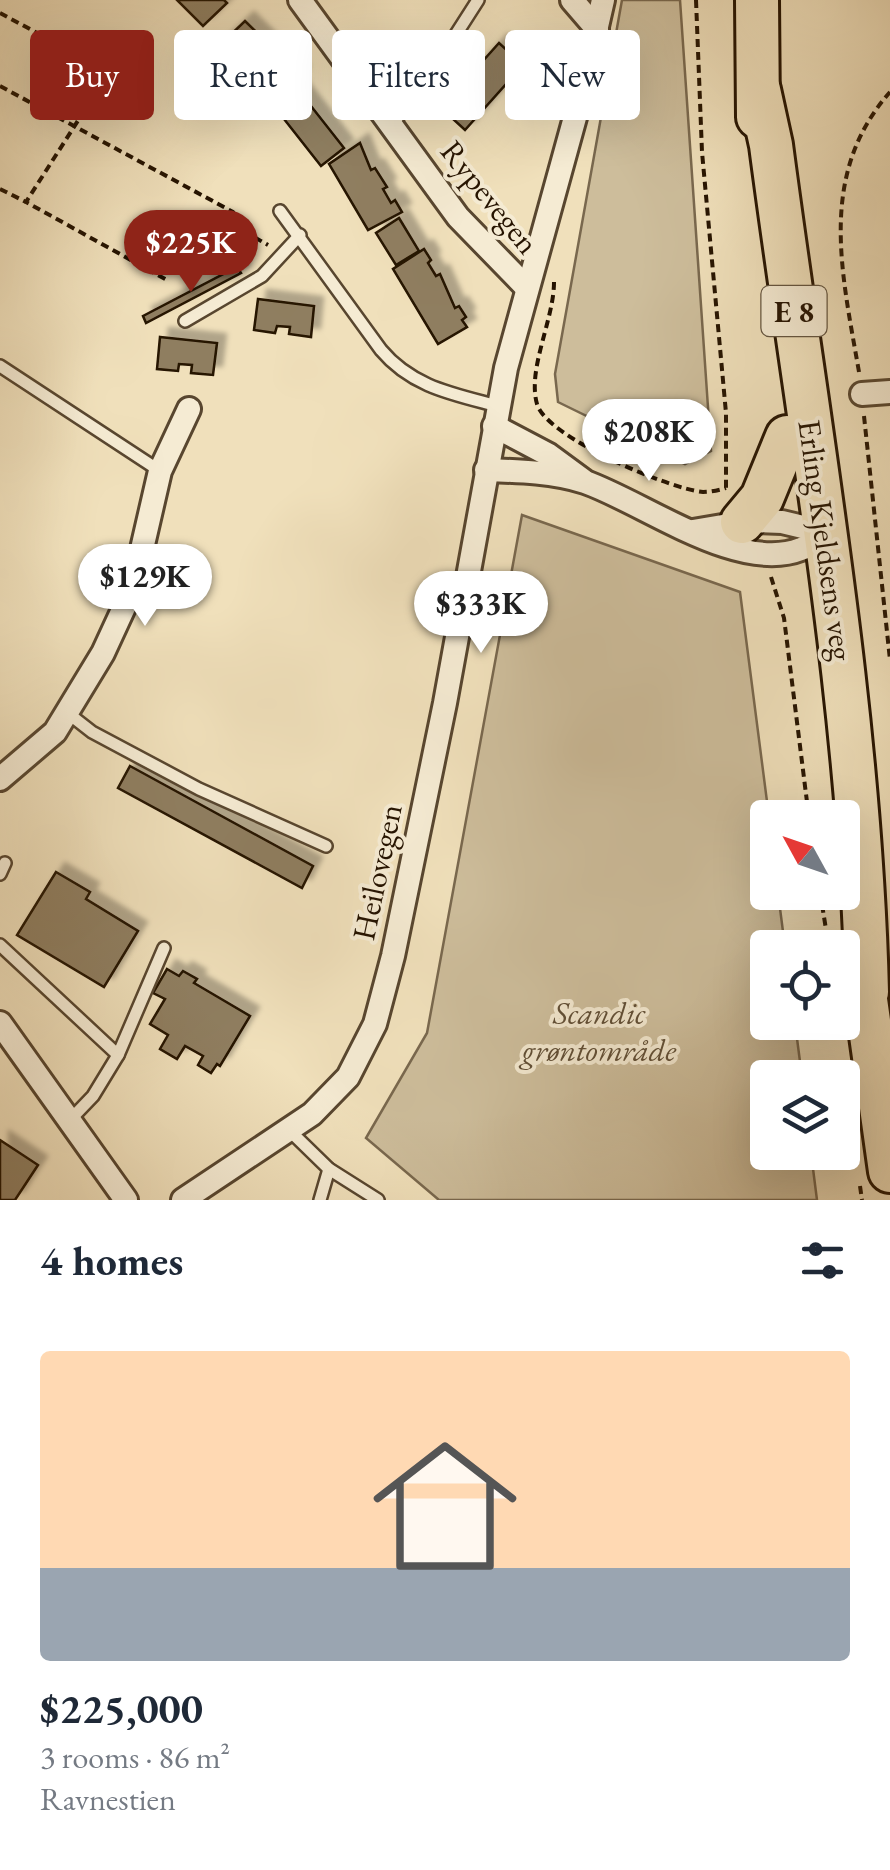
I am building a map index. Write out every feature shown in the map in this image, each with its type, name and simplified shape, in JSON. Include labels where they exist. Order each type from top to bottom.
[{"type":"highway","name":"Erling Kjeldsens veg","points":[[757,0],[759,90],[755,170],[787,437],[810,536],[860,829],[867,992]]},
{"type":"highway","name":"Erling Kjeldsens veg","points":[[759,90],[771,145],[833,800]]},
{"type":"highway","name":"E 8","points":[[731,501],[762,498],[787,437]]},
{"type":"highway","name":"Erling Kjeldsens veg","points":[[850,910],[867,992],[890,1172]]},
{"type":"street","name":"Rypevegen","points":[[300,0],[458,217],[527,288]]},
{"type":"street","points":[[572,0],[597,28]]},
{"type":"street","name":"Heilovegen","points":[[183,1200],[312,1114],[348,1077],[362,1054],[384,996],[448,686],[496,416],[603,0]]},
{"type":"street","points":[[862,394],[890,392]]},
{"type":"street","points":[[0,780],[38,748],[68,714],[103,653],[133,588],[160,472],[190,410]]},
{"type":"street","points":[[496,416],[585,482],[711,542],[748,550],[789,552],[810,536],[731,501],[693,531]]},
{"type":"street","points":[[486,470],[528,471],[585,482]]},
{"type":"street","points":[[0,1023],[126,1200]]},
{"type":"lane","points":[[392,125],[478,0]]},
{"type":"lane","points":[[280,211],[380,350],[398,369],[496,416]]},
{"type":"lane","points":[[185,321],[262,276],[300,236]]},
{"type":"lane","points":[[0,366],[160,472]]},
{"type":"lane","points":[[68,714],[92,732],[200,789],[326,846]]},
{"type":"lane","points":[[0,945],[118,1055]]},
{"type":"lane","points":[[70,1120],[93,1096],[118,1055],[164,948]]},
{"type":"lane","points":[[290,1130],[329,1169],[378,1200]]},
{"type":"lane","points":[[320,1200],[329,1169]]},
{"type":"path","points":[[554,277],[554,296],[534,388],[540,414],[560,430],[668,484],[731,501],[702,152],[696,0]]},
{"type":"path","points":[[0,13],[96,66],[98,75],[88,105],[26,202]]},
{"type":"path","points":[[0,86],[233,212],[246,233],[282,254]]},
{"type":"path","points":[[890,92],[858,137],[841,194],[845,284],[862,394],[890,660]]},
{"type":"path","points":[[0,189],[167,280]]},
{"type":"path","points":[[770,575],[784,618],[807,800]]},
{"type":"green space","points":[[622,0],[680,0],[711,451],[685,464],[558,402],[555,374],[601,120],[640,120],[640,30],[617,30]]},
{"type":"green space","name":"Scandic grøntområde","points":[[522,515],[740,592],[767,800],[750,800],[750,910],[780,910],[783,930],[750,930],[750,1040],[797,1040],[800,1060],[750,1060],[750,1170],[813,1170],[817,1200],[439,1200],[366,1138],[427,1033]]},
{"type":"building","points":[[177,0],[224,0],[227,3],[203,26]]},
{"type":"building","points":[[245,21],[254,30],[236,30]]},
{"type":"building","points":[[499,43],[505,48],[505,85],[485,108],[485,59]]},
{"type":"building","points":[[312,107],[344,148],[321,166],[285,120],[312,120]]},
{"type":"building","points":[[454,120],[474,120],[465,130]]},
{"type":"building","points":[[360,143],[371,170],[375,168],[387,187],[383,189],[391,203],[395,200],[402,212],[368,230],[329,164]]},
{"type":"building","points":[[399,218],[419,251],[396,265],[376,233]]},
{"type":"building","points":[[424,249],[455,308],[459,306],[466,317],[462,320],[467,327],[438,344],[393,269]]},
{"type":"building","points":[[237,267],[241,273],[146,323],[143,316]]},
{"type":"building","points":[[258,299],[314,306],[311,337],[289,334],[290,327],[277,326],[275,333],[254,330]]},
{"type":"building","points":[[160,337],[217,343],[213,375],[191,373],[192,365],[179,364],[178,371],[157,369]]},
{"type":"building","points":[[130,766],[313,866],[302,888],[118,788]]},
{"type":"building","points":[[56,872],[90,892],[86,899],[138,931],[104,987],[17,935]]},
{"type":"building","points":[[167,969],[179,976],[183,971],[197,979],[194,983],[250,1016],[220,1066],[217,1064],[211,1073],[198,1065],[203,1056],[185,1046],[177,1059],[160,1049],[168,1035],[150,1024],[165,999],[153,993]]},
{"type":"building","points":[[0,1140],[38,1165],[15,1200],[0,1200]]}]
